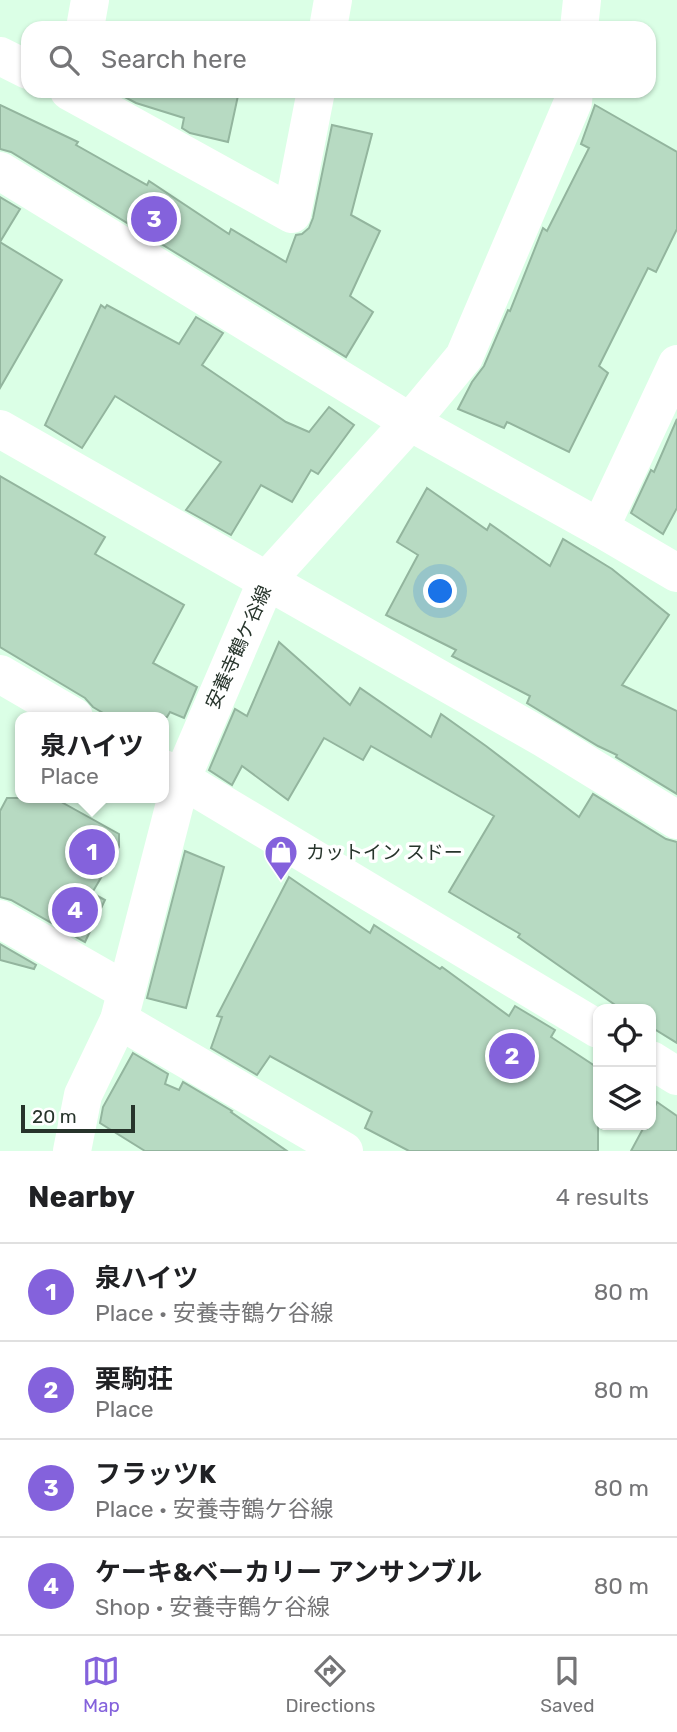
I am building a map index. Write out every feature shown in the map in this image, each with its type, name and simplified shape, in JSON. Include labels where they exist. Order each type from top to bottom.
[{"type":"street","points":[[86,21],[90,0]]},
{"type":"street","points":[[329,21],[333,0]]},
{"type":"street","points":[[580,21],[582,0]]},
{"type":"street","points":[[0,56],[21,66]]},
{"type":"street","points":[[84,98],[292,214],[315,98]]},
{"type":"street","name":"安養寺鶴ケ谷線","points":[[172,775],[267,580],[410,422],[464,357],[573,98]]},
{"type":"street","points":[[0,171],[410,422],[677,573]]},
{"type":"street","points":[[600,528],[677,363]]},
{"type":"street","points":[[0,429],[545,739],[677,820]]},
{"type":"street","points":[[0,674],[65,712]]},
{"type":"street","points":[[172,775],[593,1026]]},
{"type":"street","name":"安養寺鶴ケ谷線","points":[[72,1151],[83,1095],[123,1005],[166,803]]},
{"type":"street","points":[[0,919],[123,1005],[344,1151]]},
{"type":"street","points":[[656,1063],[677,1076]]},
{"type":"building","points":[[127,98],[237,98],[228,142],[190,133],[182,128],[184,118]]},
{"type":"building","points":[[0,105],[78,142],[76,145],[147,185],[149,181],[229,234],[231,229],[286,262],[296,235],[309,228],[313,218],[332,125],[372,134],[351,215],[380,231],[350,296],[373,312],[346,357],[11,152],[0,149]]},
{"type":"building","points":[[595,105],[677,152],[677,229],[656,272],[648,268],[599,366],[608,373],[569,452],[507,422],[504,428],[458,409],[484,366],[508,310],[510,311],[543,228],[547,231],[589,148],[581,144]]},
{"type":"building","points":[[0,197],[20,209],[0,242]]},
{"type":"building","points":[[0,242],[62,280],[0,388]]},
{"type":"building","points":[[101,305],[105,308],[107,305],[179,344],[196,317],[223,333],[202,365],[286,422],[309,432],[329,407],[354,425],[318,474],[311,470],[292,502],[261,485],[231,535],[186,510],[221,462],[115,396],[82,448],[45,425]]},
{"type":"building","points":[[677,419],[677,508],[663,534],[631,513],[651,470],[654,472]]},
{"type":"building","points":[[0,476],[105,537],[95,554],[184,605],[153,663],[197,687],[184,718],[170,712],[102,712],[85,698],[0,647]]},
{"type":"building","points":[[427,488],[487,530],[490,524],[550,566],[563,539],[612,569],[669,615],[622,685],[677,711],[677,794],[616,757],[617,755],[527,703],[530,696],[452,656],[456,650],[386,615],[418,555],[397,542]]},
{"type":"building","points":[[279,642],[350,705],[360,688],[431,737],[441,714],[579,817],[593,794],[666,839],[677,842],[677,1043],[656,1030],[656,1004],[614,1004],[518,937],[520,934],[449,892],[494,816],[371,746],[363,760],[324,738],[288,800],[242,766],[232,785],[209,770],[235,709],[247,716]]},
{"type":"building","points":[[7,798],[15,798],[15,803],[63,803],[119,834],[119,847],[92,893],[105,900],[85,942],[11,900],[0,897],[0,811]]},
{"type":"building","points":[[185,851],[224,867],[186,1008],[147,998]]},
{"type":"building","points":[[289,877],[370,933],[374,925],[440,969],[442,967],[509,1016],[515,1006],[555,1030],[551,1037],[593,1065],[593,1130],[598,1130],[598,1151],[409,1151],[365,1128],[372,1112],[270,1056],[257,1075],[211,1048],[222,1017],[217,1016]]},
{"type":"building","points":[[0,944],[36,965],[34,969],[0,960]]},
{"type":"building","points":[[133,1053],[168,1074],[165,1084],[179,1090],[183,1082],[232,1111],[287,1151],[145,1151],[100,1123],[103,1107]]},
{"type":"building","points":[[657,1102],[677,1116],[677,1151],[631,1151],[642,1130],[656,1130]]},
{"type":"place","name":"フラッツK","points":[[154,219]]},
{"type":"place","name":"泉ハイツ","points":[[92,852]]},
{"type":"place","name":"カットイン スドー","points":[[281,882]]},
{"type":"place","name":"ケーキ&ベーカリー アンサンブル","points":[[75,910]]},
{"type":"place","name":"栗駒荘","points":[[512,1056]]}]
